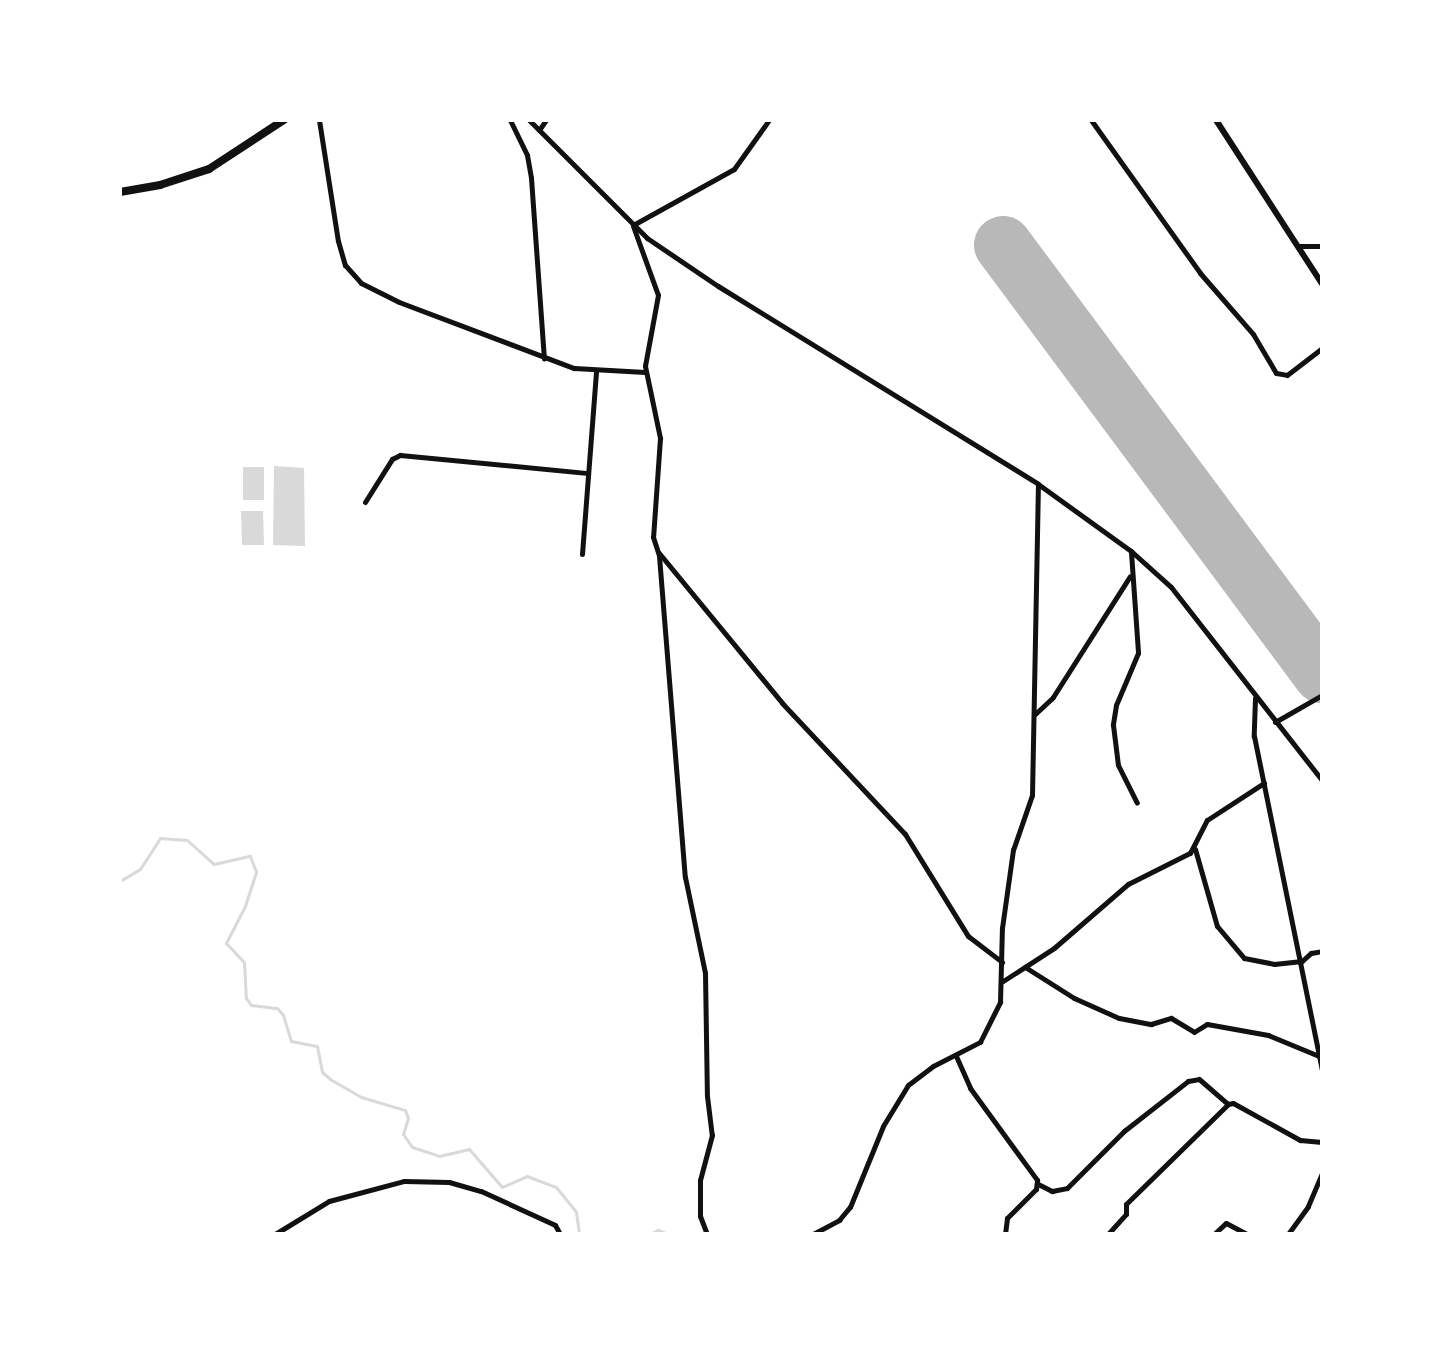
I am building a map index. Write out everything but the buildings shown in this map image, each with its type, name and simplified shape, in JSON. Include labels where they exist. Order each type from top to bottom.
[{"type":"highway","points":[[120,192],[160,185],[209,169],[284,120]]},
{"type":"street","points":[[319,120],[338,241],[345,265],[361,283],[399,302],[544,359],[596,372],[645,372]]},
{"type":"street","points":[[510,120],[527,155],[531,178],[544,359]]},
{"type":"street","points":[[529,120],[633,225],[718,286],[1038,484],[1131,551],[1171,587],[1322,780]]},
{"type":"street","points":[[539,130],[546,120]]},
{"type":"street","points":[[633,225],[734,169],[769,120]]},
{"type":"street","points":[[1091,120],[1200,273],[1253,334],[1276,373],[1287,375],[1322,348]]},
{"type":"street","points":[[1216,120],[1322,284]]},
{"type":"street","points":[[633,225],[658,295],[645,372],[660,438],[653,537],[658,552],[685,877],[705,973],[707,1096],[712,1135],[700,1180],[700,1216],[707,1234]]},
{"type":"street","points":[[1298,246],[1322,246]]},
{"type":"street","points":[[582,554],[596,372]]},
{"type":"street","points":[[365,502],[392,459],[400,455],[588,473]]},
{"type":"street","points":[[813,1234],[839,1220],[850,1207],[883,1126],[908,1085],[933,1066],[956,1056],[987,1035],[1000,1002],[1003,981],[1002,928],[1013,850],[1032,795],[1038,484]]},
{"type":"street","points":[[1131,551],[1138,653],[1116,705],[1113,725],[1118,765],[1137,803]]},
{"type":"street","points":[[658,552],[782,703],[905,834],[942,900],[968,936],[1002,962]]},
{"type":"street","points":[[1033,716],[1053,697],[1131,575]]},
{"type":"street","points":[[1275,722],[1322,695]]},
{"type":"street","points":[[1255,697],[1253,729],[1322,1070]]},
{"type":"street","points":[[1003,981],[1054,948],[1128,884],[1195,848],[1207,820],[1264,783]]},
{"type":"street","points":[[1195,848],[1217,926],[1236,945],[1241,955],[1274,964],[1302,961],[1311,953],[1322,951]]},
{"type":"street","points":[[1025,967],[1074,998],[1119,1018],[1151,1024],[1171,1018],[1194,1032],[1207,1024],[1268,1035],[1321,1057]]},
{"type":"street","points":[[956,1056],[970,1088],[1036,1177],[1038,1184],[1052,1191],[1067,1188],[1124,1131],[1188,1081],[1199,1079],[1228,1104]]},
{"type":"street","points":[[1108,1234],[1126,1214],[1126,1204],[1228,1104],[1233,1103],[1300,1140],[1322,1142]]},
{"type":"street","points":[[1288,1234],[1308,1206],[1322,1173]]},
{"type":"street","points":[[275,1234],[329,1201],[404,1181],[449,1182],[481,1191],[555,1225],[560,1234]]},
{"type":"street","points":[[1005,1234],[1007,1218],[1038,1184]]},
{"type":"street","points":[[1214,1234],[1226,1223],[1247,1234]]},
{"type":"shaded area","points":[[274,466],[304,468],[305,546],[273,545]]},
{"type":"shaded area","points":[[243,467],[264,467],[264,500],[243,500]]},
{"type":"shaded area","points":[[241,511],[263,511],[264,545],[242,545]]},
{"type":"waterway","points":[[120,881],[140,869],[160,838],[187,840],[214,864],[250,856],[256,872],[245,906],[226,943],[244,962],[246,998],[251,1005],[277,1008],[283,1015],[291,1041],[317,1046],[322,1072],[330,1079],[361,1097],[405,1110],[408,1118],[403,1134],[412,1147],[439,1156],[469,1149],[502,1187],[527,1176],[556,1187],[576,1212],[579,1234]]},
{"type":"waterway","points":[[650,1234],[658,1230],[668,1234]]},
{"type":"runway","points":[[1003,245],[1322,674]]}]
